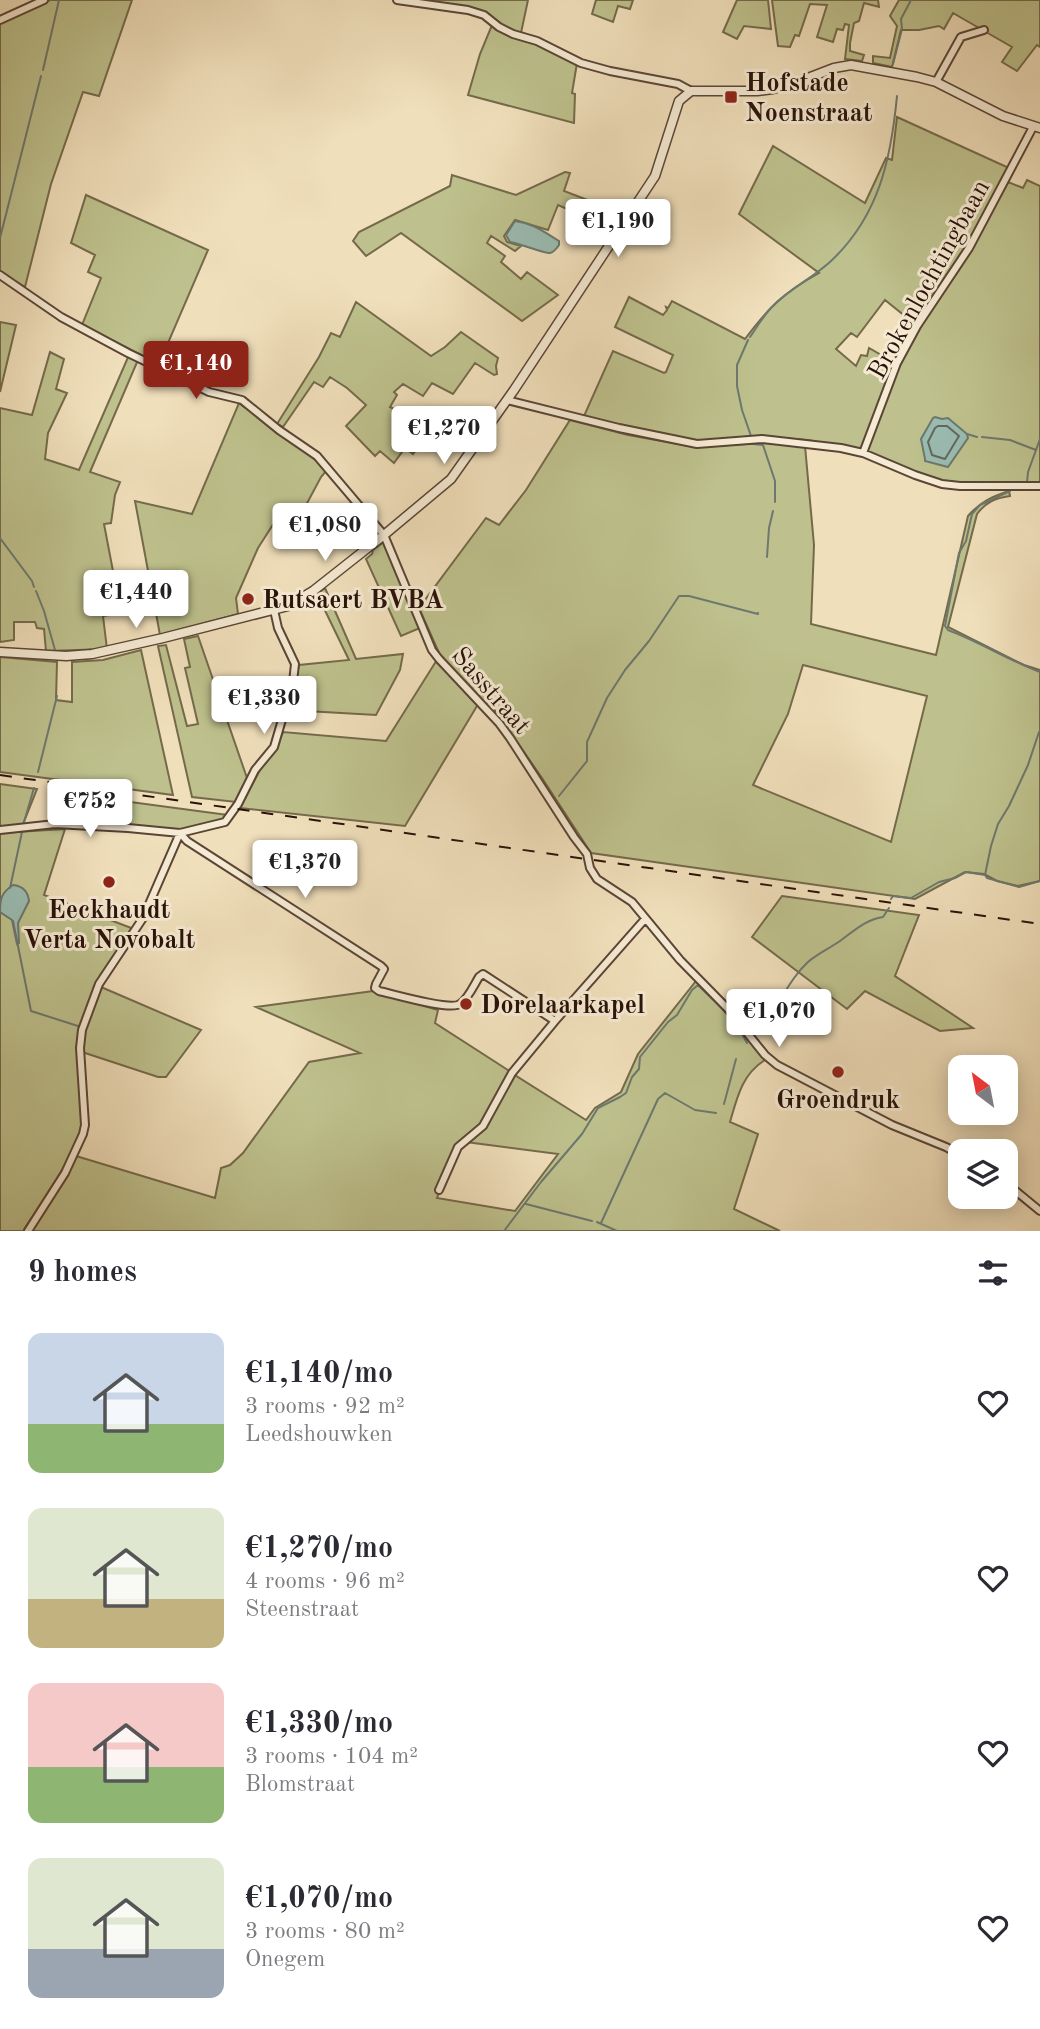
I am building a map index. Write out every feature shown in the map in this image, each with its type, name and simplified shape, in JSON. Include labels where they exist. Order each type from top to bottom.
[{"type":"street","points":[[0,20],[44,0]]},
{"type":"street","points":[[397,0],[468,10],[484,15],[513,34],[537,41],[581,62],[610,71],[678,84],[691,91],[773,89],[834,68],[851,65],[936,82],[1003,116],[1036,127]]},
{"type":"street","points":[[936,82],[961,37],[984,30]]},
{"type":"street","points":[[0,652],[66,656],[113,651],[274,610],[300,600],[452,480],[655,176],[679,102],[691,91]]},
{"type":"street","name":"Brokenlochtingbaan","points":[[863,453],[897,363],[917,327],[969,248],[1036,127]]},
{"type":"street","name":"Sasstraat","points":[[0,275],[61,317],[128,353],[209,391],[242,400],[317,456],[384,535],[432,650],[505,731],[587,854],[597,879],[632,902],[645,919]]},
{"type":"street","points":[[507,400],[697,444],[762,439],[808,443],[863,453],[943,484],[1040,486]]},
{"type":"street","points":[[0,830],[55,824],[180,834],[217,825],[229,818],[255,770],[274,747],[293,682],[295,664],[278,628],[274,610]]},
{"type":"street","points":[[180,834],[382,966],[384,970],[376,984],[379,991],[445,1006],[458,1006],[483,974],[555,1021]]},
{"type":"street","points":[[28,1231],[65,1173],[83,1134],[85,1125],[80,1048],[82,1030],[99,984],[143,918],[180,834]]},
{"type":"street","points":[[439,1190],[458,1147],[482,1126],[512,1073],[645,919],[728,1009],[765,1055],[777,1065],[892,1125],[948,1148]]},
{"type":"street","points":[[1018,1193],[1040,1211]]},
{"type":"green space","points":[[50,0],[132,0],[99,96],[83,92],[51,184],[25,287],[0,272],[0,21]]},
{"type":"green space","points":[[406,0],[528,0],[521,33],[510,30],[480,10]]},
{"type":"green space","points":[[596,0],[633,0],[630,9],[618,6],[613,22],[592,14]]},
{"type":"green space","points":[[737,0],[768,0],[771,29],[744,26],[737,39],[723,32]]},
{"type":"green space","points":[[772,0],[878,0],[879,7],[864,3],[859,21],[854,23],[850,51],[864,55],[862,61],[845,59],[849,25],[845,24],[843,30],[837,29],[833,42],[817,37],[827,5],[810,4],[799,36],[795,35],[790,47],[778,46]]},
{"type":"green space","points":[[899,0],[1040,0],[1040,47],[1037,45],[1017,71],[1002,62],[1012,47],[953,13],[944,29],[939,26],[901,30],[892,67],[873,63],[873,56],[890,58],[897,26],[890,16]]},
{"type":"green space","points":[[492,25],[509,35],[577,63],[572,93],[575,94],[574,123],[468,95]]},
{"type":"green space","points":[[897,117],[1009,168],[967,249],[916,325],[885,300],[857,337],[851,333],[836,349],[856,366],[861,355],[867,356],[869,348],[895,363],[861,450],[807,440],[754,436],[702,441],[671,437],[584,416],[613,351],[664,373],[673,355],[615,327],[629,297],[663,315],[672,301],[745,339],[778,302],[819,273],[739,214],[773,146],[865,203],[886,158],[892,160]]},
{"type":"green space","points":[[565,172],[570,173],[564,191],[590,201],[620,220],[611,231],[558,205],[548,230],[515,220],[504,236],[507,242],[521,246],[515,251],[491,236],[487,243],[505,256],[501,262],[521,279],[527,272],[558,295],[522,321],[401,233],[366,256],[353,241],[359,232],[450,186],[452,175],[516,195]]},
{"type":"green space","points":[[1027,180],[1040,186],[1040,483],[940,481],[868,453],[866,451],[897,367],[957,272],[1008,182],[1023,188]]},
{"type":"green space","points":[[86,195],[208,250],[159,364],[82,325],[101,278],[88,272],[95,255],[71,243]]},
{"type":"green space","points":[[356,302],[431,356],[461,332],[498,358],[497,374],[494,375],[475,363],[453,394],[432,383],[423,396],[403,384],[394,392],[397,395],[390,407],[431,427],[413,454],[405,448],[394,463],[380,451],[375,456],[346,426],[366,405],[330,377],[323,387],[314,382],[283,427],[277,424],[331,333],[340,337]]},
{"type":"green space","points":[[0,322],[16,325],[0,392]]},
{"type":"green space","points":[[50,352],[64,359],[56,389],[67,393],[48,433],[45,459],[79,470],[129,355],[138,360],[90,472],[120,482],[111,523],[104,524],[121,613],[103,616],[107,649],[46,651],[44,629],[37,628],[35,622],[14,622],[14,640],[0,642],[0,408],[32,415]]},
{"type":"green space","points":[[239,403],[327,470],[297,522],[281,512],[258,548],[236,598],[238,614],[160,635],[135,501],[192,514]]},
{"type":"green space","points":[[570,420],[628,435],[695,447],[765,443],[805,446],[814,545],[811,624],[936,655],[968,516],[986,500],[1009,491],[1010,496],[991,501],[977,514],[948,627],[1024,665],[1040,670],[1040,881],[1018,886],[997,881],[984,874],[965,872],[915,899],[591,853],[492,706],[477,706],[405,826],[240,808],[262,766],[275,751],[283,732],[386,741],[440,655],[419,608],[486,518],[499,525],[526,490]],"holes":[[[803,665],[927,696],[891,842],[753,785],[788,714]]]},
{"type":"green space","points":[[384,542],[420,628],[401,636],[366,559]]},
{"type":"green space","points":[[325,588],[356,659],[403,654],[400,670],[376,715],[289,710],[299,665],[349,660],[317,594]]},
{"type":"green space","points":[[198,636],[247,778],[236,802],[192,797],[158,646],[166,645],[187,726],[198,724],[185,668],[190,667],[184,639]]},
{"type":"green space","points":[[141,650],[173,795],[0,772],[0,657],[57,662],[56,700],[72,702],[72,662],[103,660]]},
{"type":"green space","points":[[0,784],[37,789],[23,824],[0,827]]},
{"type":"green space","points":[[78,795],[228,815],[225,819],[185,831],[77,823],[78,817],[75,817]]},
{"type":"green space","points":[[65,829],[44,895],[134,929],[101,974],[78,1033],[82,1127],[79,1138],[57,1179],[23,1231],[0,1231],[0,833]]},
{"type":"green space","points":[[782,896],[919,915],[895,976],[973,1028],[940,1031],[865,991],[847,1009],[752,937]]},
{"type":"green space","points":[[696,981],[735,1022],[765,1060],[746,1079],[730,1122],[758,1134],[734,1209],[780,1231],[32,1231],[76,1156],[215,1198],[221,1168],[230,1165],[243,1153],[309,1062],[360,1053],[256,1007],[373,991],[438,1010],[435,1023],[511,1072],[481,1124],[457,1146],[437,1198],[515,1211],[558,1154],[466,1142],[476,1134],[513,1074],[586,1120],[595,1108],[621,1092],[638,1054]]},
{"type":"green space","points":[[101,987],[201,1030],[166,1077],[158,1077],[82,1052],[85,1028]]},
{"type":"water","points":[[515,221],[538,228],[559,241],[559,245],[553,252],[547,253],[510,242],[506,235]]},
{"type":"water","points":[[935,417],[948,418],[967,434],[968,438],[948,467],[925,461],[921,439]]},
{"type":"water","points":[[13,885],[24,890],[29,901],[18,923],[17,944],[12,920],[0,912],[2,897]]},
{"type":"waterway","points":[[43,70],[59,0]]},
{"type":"waterway","points":[[893,64],[902,29],[901,19],[911,0]]},
{"type":"waterway","points":[[0,238],[41,76]]},
{"type":"waterway","points":[[750,337],[772,307],[831,261],[861,225],[880,185],[886,164],[897,96]]},
{"type":"waterway","points":[[748,340],[737,365],[737,386],[751,436]]},
{"type":"waterway","points":[[967,434],[977,437]]},
{"type":"waterway","points":[[982,437],[1010,440],[1036,450]]},
{"type":"waterway","points":[[1027,482],[1040,439]]},
{"type":"waterway","points":[[752,441],[753,444],[763,445],[775,481],[775,502]]},
{"type":"waterway","points":[[1010,491],[980,505],[972,514],[966,541],[959,553],[945,626],[948,630],[1040,672]]},
{"type":"waterway","points":[[767,557],[773,511]]},
{"type":"waterway","points":[[0,538],[34,587]]},
{"type":"waterway","points":[[36,591],[55,650]]},
{"type":"waterway","points":[[559,796],[587,761],[587,742],[607,698],[679,596],[689,596],[758,613]]},
{"type":"waterway","points":[[38,772],[57,696]]},
{"type":"waterway","points":[[891,899],[893,896],[911,898],[939,882],[966,872],[985,875],[998,824],[1028,765],[1039,732]]},
{"type":"waterway","points":[[24,822],[34,788]]},
{"type":"waterway","points":[[10,888],[22,832]]},
{"type":"waterway","points":[[985,875],[987,878],[1019,887],[1040,881]]},
{"type":"waterway","points":[[755,1033],[808,962],[860,926],[883,917],[889,908]]},
{"type":"waterway","points":[[13,921],[31,1011],[78,1026]]},
{"type":"waterway","points":[[504,1231],[582,1134],[598,1108],[626,1093],[632,1077],[639,1069],[640,1057],[668,1022],[677,1015],[692,990],[698,985],[727,1013]]},
{"type":"waterway","points":[[737,1025],[747,1043]]},
{"type":"waterway","points":[[724,1104],[736,1059]]},
{"type":"waterway","points":[[601,1223],[658,1099],[665,1093],[695,1110],[716,1113]]},
{"type":"waterway","points":[[526,1204],[592,1221]]},
{"type":"waterway","points":[[597,1222],[617,1231]]},
{"type":"railway","points":[[0,775],[1040,924]]},
{"type":"place","name":"Hofstade Noenstraat","points":[[731,97]]},
{"type":"place","name":"Rutsaert BVBA","points":[[248,599]]},
{"type":"place","name":"Eeckhaudt Verta Novobalt","points":[[109,882]]},
{"type":"place","name":"Dorelaarkapel","points":[[466,1004]]},
{"type":"place","name":"Groendruk","points":[[838,1072]]}]
